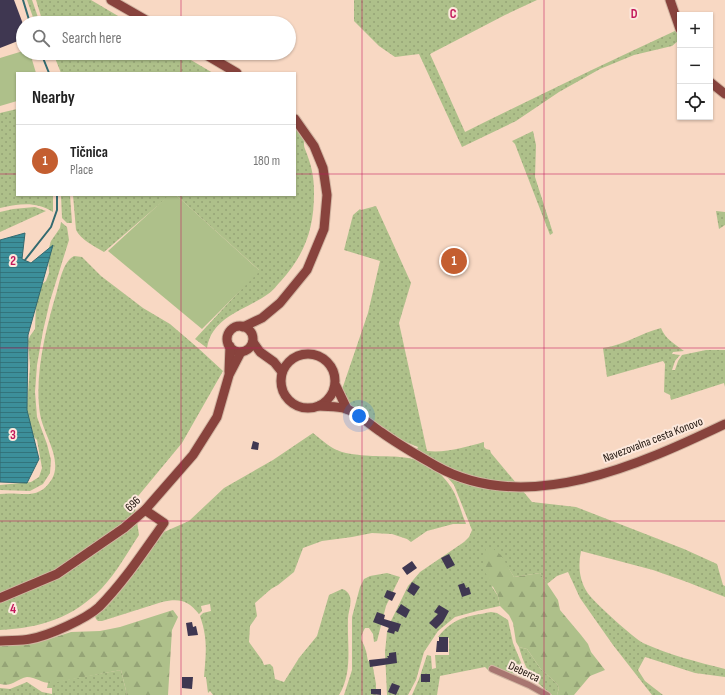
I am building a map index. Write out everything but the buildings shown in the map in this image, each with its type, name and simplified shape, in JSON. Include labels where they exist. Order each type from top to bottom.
[{"type":"main road","points":[[111,0],[139,16]]},
{"type":"main road","points":[[670,0],[677,20]]},
{"type":"main road","points":[[215,60],[235,72]]},
{"type":"main road","points":[[712,84],[725,94]]},
{"type":"main road","name":"696","points":[[0,598],[57,574],[124,528],[145,510],[193,455],[216,417],[229,375],[229,334],[235,328],[262,318],[280,303],[307,270],[324,229],[327,195],[323,168],[314,146],[296,120]]},
{"type":"main road","name":"696","points":[[229,375],[249,345],[262,318]]},
{"type":"main road","points":[[243,326],[250,330],[249,345]]},
{"type":"main road","points":[[230,346],[237,351],[249,345]]},
{"type":"main road","points":[[249,345],[274,362],[282,372],[286,364],[293,358]]},
{"type":"main road","points":[[274,362],[293,358],[302,354],[311,353],[320,355],[327,360],[333,368],[336,376],[336,386],[347,409]]},
{"type":"main road","name":"Navezovalna cesta Konovo","points":[[282,372],[282,389],[286,397],[293,404],[310,408],[319,406],[347,409],[403,446],[448,472],[485,484],[512,487],[546,485],[582,479],[625,466],[685,443],[725,424]]},
{"type":"main road","points":[[319,406],[327,401],[336,386]]},
{"type":"main road","points":[[0,640],[30,639],[52,633],[68,626],[98,608],[123,580],[164,523],[145,510]]},
{"type":"street","name":"Deberca","points":[[492,669],[529,685],[547,695]]},
{"type":"green space","points":[[27,0],[32,0],[38,16],[33,16]]},
{"type":"green space","points":[[36,0],[91,0],[118,16],[41,16]]},
{"type":"green space","points":[[354,0],[537,0],[430,54],[465,132],[677,30],[677,42],[672,46],[634,55],[600,69],[559,92],[516,121],[462,147],[419,54],[395,57],[379,46],[354,21]]},
{"type":"green space","points":[[16,53],[16,60],[32,60],[36,72],[16,72],[16,101],[0,106],[0,58]]},
{"type":"green space","points":[[56,60],[191,60],[211,72],[61,72]]},
{"type":"green space","points":[[16,109],[16,196],[53,196],[53,212],[40,206],[27,204],[0,208],[0,113]]},
{"type":"green space","points":[[296,129],[304,138],[304,147],[313,175],[314,193],[314,206],[310,230],[302,251],[289,271],[270,293],[231,315],[216,328],[210,337],[207,348],[195,339],[259,270],[177,196],[296,196]]},
{"type":"green space","points":[[533,131],[536,145],[535,177],[553,233],[550,235],[515,144],[512,141]]},
{"type":"green space","points":[[61,196],[70,196],[72,223],[67,223],[62,218]]},
{"type":"green space","points":[[73,196],[169,196],[104,252],[84,240],[76,230]]},
{"type":"green space","points":[[168,196],[177,196],[260,271],[202,329],[108,251]]},
{"type":"green space","points":[[376,206],[411,283],[399,323],[427,451],[463,448],[484,442],[484,447],[490,450],[532,502],[576,507],[684,549],[717,564],[723,585],[725,586],[725,597],[653,570],[581,551],[579,567],[582,582],[590,596],[638,640],[673,655],[725,669],[725,677],[695,673],[645,657],[638,670],[645,681],[663,695],[652,695],[613,645],[580,598],[568,572],[557,576],[547,584],[540,573],[514,577],[509,569],[492,587],[498,596],[500,606],[455,617],[438,631],[424,652],[416,680],[408,695],[387,695],[385,652],[387,632],[408,586],[420,572],[464,542],[469,537],[472,530],[454,485],[442,471],[414,455],[418,447],[368,427],[336,407],[368,313],[380,261],[344,250],[353,215],[360,209]]},
{"type":"green space","points":[[35,207],[46,211],[0,232],[0,212]]},
{"type":"green space","points":[[716,211],[725,212],[725,225],[719,229]]},
{"type":"green space","points":[[61,222],[67,227],[69,240],[50,301],[43,331],[37,365],[35,392],[37,417],[51,460],[50,473],[43,484],[30,491],[0,490],[0,485],[31,482],[39,477],[42,468],[37,440],[29,432],[26,418],[30,366],[28,341],[35,329],[36,305],[41,285],[46,281],[49,273],[48,251],[51,241],[60,228]]},
{"type":"green space","points":[[74,256],[82,257],[101,276],[143,308],[170,324],[223,371],[182,443],[134,501],[139,535],[117,569],[102,588],[79,607],[55,620],[29,627],[0,630],[0,494],[29,494],[41,491],[52,479],[55,471],[54,455],[40,414],[40,368],[45,336],[61,277],[67,262]]},
{"type":"green space","points":[[661,328],[674,344],[684,351],[673,352],[672,354],[680,355],[675,361],[672,370],[675,370],[682,355],[706,350],[725,350],[725,387],[724,383],[671,400],[670,395],[664,392],[665,364],[663,361],[607,377],[603,348],[619,344]]},
{"type":"green space","points":[[313,433],[330,447],[338,451],[358,455],[415,459],[428,465],[440,473],[451,487],[458,500],[466,524],[453,524],[427,531],[411,542],[407,539],[392,534],[372,533],[322,541],[303,548],[294,572],[255,603],[257,616],[250,626],[249,642],[264,665],[270,664],[273,667],[275,679],[284,682],[299,658],[317,636],[329,595],[342,589],[347,592],[350,596],[351,602],[348,619],[348,668],[339,695],[213,695],[210,691],[208,693],[206,677],[204,677],[206,653],[205,639],[203,624],[200,616],[203,613],[211,611],[210,604],[201,606],[202,611],[199,614],[187,603],[173,600],[162,602],[102,621],[98,621],[96,619],[95,616],[115,597],[133,574],[142,559],[164,532],[189,521],[224,488],[273,460]]},
{"type":"green space","points":[[492,548],[501,555],[514,577],[540,573],[558,600],[560,610],[588,644],[591,652],[605,670],[590,676],[574,695],[557,695],[559,688],[557,684],[540,668],[527,649],[519,647],[516,642],[513,623],[509,615],[500,606],[498,596],[485,572],[483,557],[486,549]]},
{"type":"green space","points":[[387,573],[400,577],[386,606],[377,641],[374,642],[373,634],[369,628],[365,628],[361,638],[365,647],[368,661],[372,662],[376,684],[376,695],[344,695],[352,670],[352,617],[360,587],[364,579],[370,576]]},
{"type":"green space","points":[[173,610],[178,617],[172,630],[168,695],[127,695],[121,670],[52,683],[27,677],[11,684],[0,684],[0,646],[37,643],[71,632],[100,631],[120,627]]},
{"type":"green space","points":[[491,612],[497,613],[508,620],[513,643],[527,678],[509,672],[490,672],[485,667],[440,676],[437,695],[412,695],[427,655],[431,656],[432,669],[436,668],[435,655],[449,655],[449,638],[438,637],[444,630],[462,618]]},
{"type":"green space","points":[[519,647],[527,649],[540,668],[557,684],[559,688],[557,695],[552,695],[539,684],[527,669]]},
{"type":"green space","points":[[121,670],[127,695],[0,695],[0,688],[10,689],[27,682],[42,692],[52,694],[52,688],[47,688],[48,683]]},
{"type":"water","points":[[25,233],[22,259],[31,263],[53,245],[28,335],[27,410],[39,459],[27,483],[0,482],[0,240]]},
{"type":"waterway","points":[[23,0],[28,16]]},
{"type":"waterway","points":[[44,60],[49,72]]},
{"type":"waterway","points":[[25,260],[51,227],[57,210],[57,196]]},
{"type":"place","name":"Tičnica","points":[[454,261]]}]
